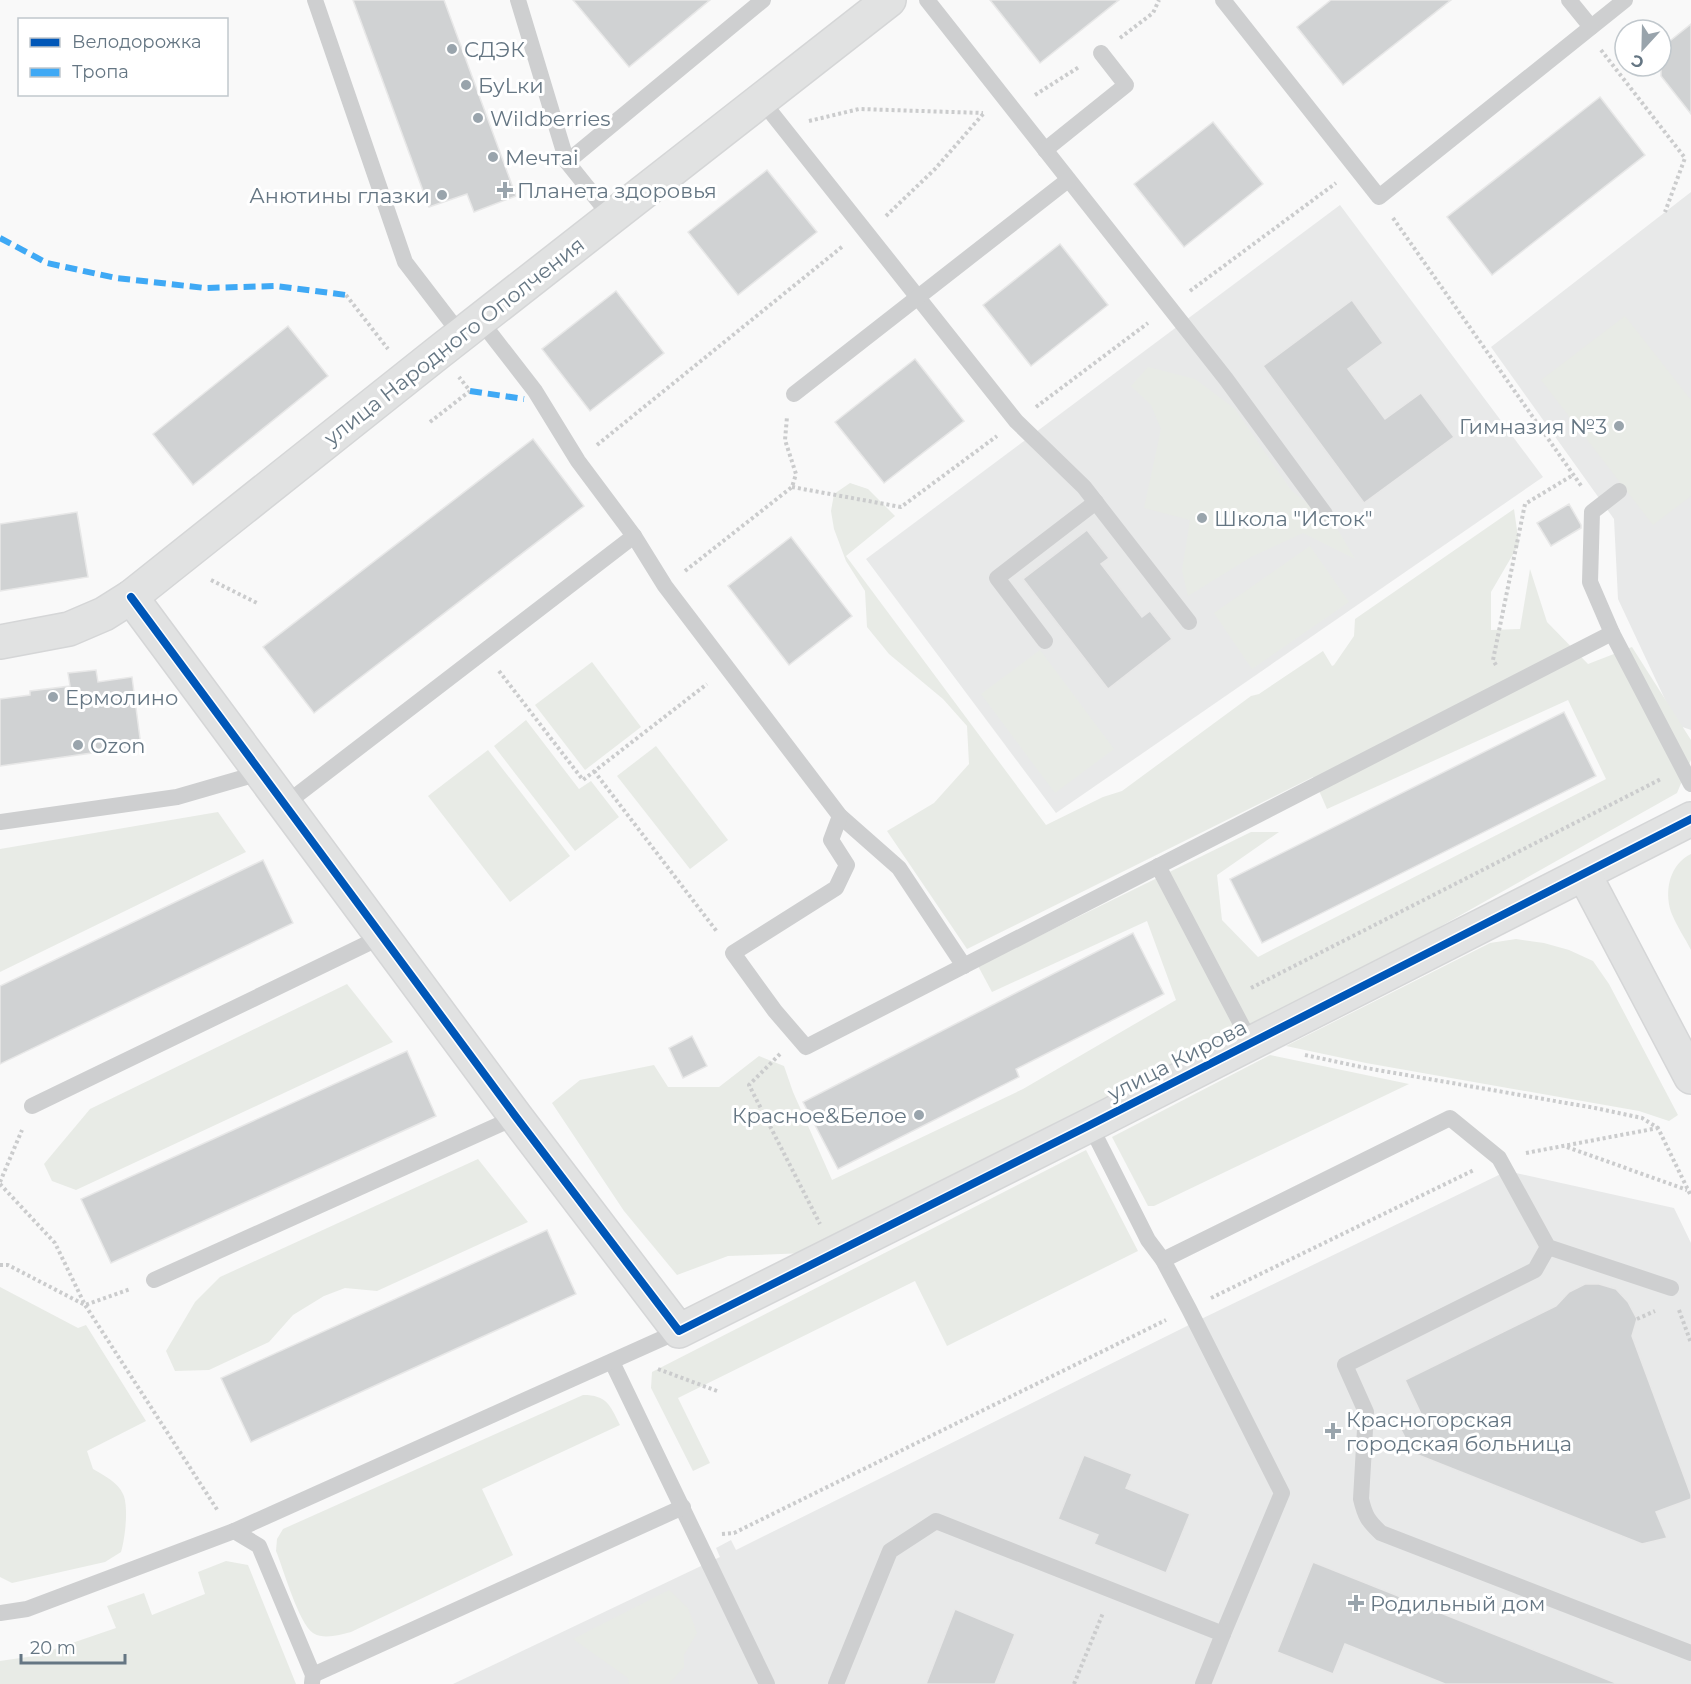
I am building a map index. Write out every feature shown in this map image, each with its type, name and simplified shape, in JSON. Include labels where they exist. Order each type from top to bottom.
[{"type":"street","name":"улица Народного Ополчения","points":[[0,642],[69,629],[105,614],[131,597],[470,328],[762,101],[875,4]]},
{"type":"street","points":[[131,597],[516,1118],[679,1331]]},
{"type":"street","name":"улица Кирова","points":[[679,1331],[1691,819]]},
{"type":"street","points":[[1584,874],[1691,1077]]},
{"type":"lane","points":[[315,0],[405,262],[535,391],[578,461],[634,536],[665,586],[840,816],[899,868],[964,966]]},
{"type":"lane","points":[[518,0],[567,162],[612,218]]},
{"type":"lane","points":[[567,162],[763,0]]},
{"type":"lane","points":[[927,0],[1226,380],[1325,514]]},
{"type":"lane","points":[[1223,0],[1379,197],[1624,0]]},
{"type":"lane","points":[[1569,0],[1588,29]]},
{"type":"lane","points":[[1045,150],[1126,85],[1101,53]]},
{"type":"lane","points":[[762,101],[1016,422],[1084,487],[1189,622]]},
{"type":"lane","points":[[794,394],[1068,180]]},
{"type":"lane","points":[[1618,491],[1592,512],[1590,582],[1612,633],[1691,784]]},
{"type":"lane","points":[[1045,641],[997,578],[1096,502]]},
{"type":"lane","points":[[284,805],[634,536]]},
{"type":"lane","points":[[840,816],[831,840],[847,865],[836,888],[733,953],[775,1011],[806,1047],[1612,633]]},
{"type":"lane","points":[[0,822],[177,797],[260,773]]},
{"type":"lane","points":[[1158,866],[1251,1043]]},
{"type":"lane","points":[[32,1106],[381,937]]},
{"type":"lane","points":[[154,1280],[516,1118]]},
{"type":"lane","points":[[1162,1260],[1450,1118],[1499,1158],[1548,1247],[1671,1288]]},
{"type":"lane","points":[[1090,1125],[1282,1493],[1203,1684]]},
{"type":"lane","points":[[1548,1247],[1535,1270],[1345,1365],[1366,1412],[1361,1498],[1364,1512],[1370,1523],[1381,1533],[1691,1653]]},
{"type":"lane","points":[[0,1613],[27,1609],[234,1531],[679,1331]]},
{"type":"lane","points":[[612,1362],[767,1684]]},
{"type":"lane","points":[[234,1531],[259,1546],[312,1679],[682,1507]]},
{"type":"lane","points":[[836,1684],[890,1551],[936,1521],[1223,1634]]},
{"type":"path","points":[[1588,29],[1685,158],[1665,212]]},
{"type":"path","points":[[783,127],[859,109],[984,113]]},
{"type":"path","points":[[792,487],[901,507],[1355,168]]},
{"type":"path","points":[[1379,197],[1589,498],[1592,512]]},
{"type":"path","points":[[346,295],[391,351]]},
{"type":"path","points":[[430,422],[470,391],[455,372]]},
{"type":"path","points":[[665,586],[792,487],[796,474],[785,440],[785,422],[794,394]]},
{"type":"path","points":[[1507,687],[1493,660],[1525,504],[1573,475]]},
{"type":"path","points":[[211,580],[257,603]]},
{"type":"path","points":[[484,651],[583,780],[728,668]]},
{"type":"path","points":[[1228,1000],[1683,768]]},
{"type":"path","points":[[594,771],[733,953]]},
{"type":"path","points":[[797,1037],[749,1085],[820,1224]]},
{"type":"path","points":[[1251,1043],[1366,1068],[1642,1118],[1658,1128],[1691,1196]]},
{"type":"path","points":[[32,1106],[0,1183],[55,1243],[85,1305],[183,1457],[234,1531]]},
{"type":"path","points":[[1565,1146],[1688,1190]]},
{"type":"path","points":[[0,1265],[8,1265],[85,1305],[154,1280]]},
{"type":"path","points":[[1671,1288],[1691,1343]]},
{"type":"path","points":[[650,1366],[717,1391]]},
{"type":"path","points":[[1074,1684],[1112,1590]]},
{"type":"shaded area","name":"Гимназия №3","points":[[1691,192],[1691,730],[1677,725],[1618,599],[1614,519],[1491,347]]},
{"type":"shaded area","name":"Школа \"Исток\"","points":[[1340,205],[1543,477],[1056,813],[866,559]]},
{"type":"shaded area","points":[[1625,316],[1691,400],[1691,496],[1653,525],[1541,380]]},
{"type":"shaded area","points":[[1148,367],[1195,379],[1235,409],[1291,490],[1335,525],[1355,559],[1303,533],[1251,557],[1188,596],[1182,570],[1190,520],[1144,508],[1161,429],[1151,405],[1131,386]]},
{"type":"shaded area","points":[[850,483],[868,489],[895,516],[846,556],[1046,825],[1103,797],[1122,791],[1251,696],[1259,694],[1323,651],[1332,666],[1334,665],[1354,636],[1355,619],[1514,509],[1519,544],[1491,592],[1491,630],[1520,629],[1530,569],[1547,622],[1588,664],[1632,647],[1691,740],[1691,760],[1677,793],[1278,1018],[807,1253],[728,1256],[677,1275],[624,1211],[552,1103],[580,1080],[654,1065],[668,1087],[719,1087],[759,1056],[784,1066],[832,1180],[1023,1089],[1176,1000],[1147,921],[992,992],[978,966],[1251,832],[1279,832],[1217,875],[1222,920],[1258,957],[1606,779],[1568,700],[1327,809],[1313,777],[967,949],[887,831],[934,803],[969,764],[967,726],[943,699],[889,654],[867,627],[865,591],[846,561],[834,529],[831,511],[834,494]]},
{"type":"shaded area","points":[[1310,546],[1349,602],[1252,669],[1214,613]]},
{"type":"shaded area","points":[[1040,650],[1114,749],[1055,793],[981,694]]},
{"type":"shaded area","points":[[592,662],[641,727],[585,770],[535,705]]},
{"type":"shaded area","points":[[526,720],[579,789],[591,781],[619,817],[575,851],[494,746]]},
{"type":"shaded area","points":[[656,746],[728,840],[690,869],[617,776]]},
{"type":"shaded area","points":[[488,750],[570,856],[510,902],[428,796]]},
{"type":"shaded area","points":[[218,812],[246,852],[0,972],[0,849]]},
{"type":"shaded area","points":[[1691,854],[1691,950],[1675,922],[1668,895],[1670,878],[1678,864]]},
{"type":"shaded area","points":[[1516,939],[1569,950],[1593,961],[1609,984],[1678,1115],[1669,1121],[1639,1111],[1366,1063],[1286,1046],[1490,943]]},
{"type":"shaded area","points":[[347,984],[393,1042],[76,1190],[52,1181],[44,1164],[90,1109]]},
{"type":"shaded area","points":[[1270,1055],[1409,1084],[1154,1206],[1148,1206],[1112,1137]]},
{"type":"shaded area","points":[[1086,1150],[1138,1251],[947,1346],[915,1281],[678,1398],[710,1463],[693,1471],[651,1388],[652,1372]]},
{"type":"shaded area","points":[[478,1159],[528,1222],[377,1291],[345,1288],[324,1296],[293,1315],[269,1342],[209,1370],[175,1371],[166,1351],[195,1302],[220,1277]]},
{"type":"shaded area","name":"Красногорская городская больница","points":[[1507,1171],[1674,1208],[1691,1243],[1691,1684],[453,1684],[720,1557],[716,1548],[731,1540],[736,1550],[1195,1322]]},
{"type":"shaded area","points":[[0,1287],[78,1328],[86,1325],[146,1421],[87,1451],[93,1469],[114,1482],[125,1499],[125,1531],[121,1552],[105,1562],[12,1583],[0,1577]]},
{"type":"shaded area","points":[[583,1395],[598,1397],[607,1402],[620,1425],[482,1489],[513,1555],[351,1632],[322,1636],[313,1633],[308,1628],[297,1608],[276,1551],[277,1539],[283,1529]]},
{"type":"shaded area","points":[[226,1561],[248,1565],[296,1684],[0,1684],[0,1661],[34,1656],[116,1628],[107,1606],[144,1593],[152,1615],[205,1594],[198,1572]]},
{"type":"shaded area","points":[[669,1590],[688,1608],[697,1633],[684,1655],[684,1667],[669,1684],[629,1684],[628,1678],[573,1639]]},
{"type":"building","points":[[353,0],[444,0],[516,196],[474,212],[467,194],[429,207]]},
{"type":"building","points":[[573,0],[710,0],[629,67]]},
{"type":"building","points":[[990,0],[1119,0],[1040,63]]},
{"type":"building","points":[[1331,0],[1451,0],[1343,85],[1297,27]]},
{"type":"building","points":[[1691,24],[1691,114],[1663,78],[1673,78],[1673,38]]},
{"type":"building","points":[[1600,97],[1645,155],[1492,275],[1447,217]]},
{"type":"building","points":[[1213,122],[1263,184],[1184,247],[1134,184]]},
{"type":"building","points":[[767,170],[817,232],[738,295],[688,232]]},
{"type":"building","points":[[1060,244],[1108,305],[1031,366],[983,305]]},
{"type":"building","points":[[616,291],[664,353],[590,411],[542,349]]},
{"type":"building","points":[[1352,300],[1383,343],[1348,369],[1385,419],[1421,393],[1454,437],[1364,503],[1263,366]]},
{"type":"building","points":[[288,326],[328,376],[193,485],[153,434]]},
{"type":"building","points":[[915,359],[964,421],[884,483],[835,422]]},
{"type":"building","points":[[533,439],[584,506],[314,713],[263,647]]},
{"type":"building","points":[[1569,504],[1581,528],[1551,546],[1537,523]]},
{"type":"building","points":[[77,512],[88,577],[0,591],[0,524]]},
{"type":"building","points":[[1087,530],[1109,558],[1101,564],[1142,617],[1150,611],[1172,639],[1108,689],[1023,579]]},
{"type":"building","points":[[791,537],[852,616],[789,665],[728,586]]},
{"type":"building","points":[[96,670],[98,682],[132,677],[141,746],[0,766],[0,699],[30,695],[30,691],[70,686],[68,673]]},
{"type":"building","points":[[1564,712],[1596,776],[1262,943],[1230,879]]},
{"type":"building","points":[[263,860],[293,923],[0,1064],[0,986]]},
{"type":"building","points":[[1133,933],[1164,994],[1016,1069],[1019,1077],[838,1169],[803,1102]]},
{"type":"building","points":[[692,1036],[707,1066],[683,1078],[669,1048]]},
{"type":"building","points":[[407,1051],[436,1116],[111,1263],[81,1199]]},
{"type":"building","points":[[547,1230],[576,1294],[251,1442],[221,1378]]},
{"type":"building","points":[[1585,1284],[1599,1284],[1616,1289],[1628,1302],[1637,1319],[1632,1336],[1691,1495],[1691,1499],[1656,1512],[1667,1538],[1642,1544],[1413,1453],[1399,1426],[1421,1414],[1405,1380],[1556,1306],[1569,1292]]},
{"type":"building","points":[[1084,1455],[1132,1474],[1126,1488],[1190,1514],[1166,1573],[1094,1544],[1098,1535],[1058,1519]]},
{"type":"building","name":"Родильный дом","points":[[1313,1562],[1616,1683],[1445,1684],[1345,1644],[1333,1674],[1277,1652]]},
{"type":"building","points":[[955,1609],[1015,1634],[995,1684],[926,1684]]},
{"type":"marked path","points":[[0,238],[47,263],[116,278],[205,288],[276,286],[346,295]]},
{"type":"marked path","points":[[470,391],[524,399]]},
{"type":"cycle path","points":[[131,597],[516,1117],[679,1331],[1691,819]]},
{"type":"place","name":"СДЭК","points":[[452,49]]},
{"type":"place","name":"БуLки","points":[[466,85]]},
{"type":"place","name":"Wildberries","points":[[478,118]]},
{"type":"place","name":"Мечтаi","points":[[493,157]]},
{"type":"place","name":"Планета здоровья","points":[[505,190]]},
{"type":"place","name":"Анютины глазки","points":[[442,195]]},
{"type":"place","name":"Гимназия №3","points":[[1619,426]]},
{"type":"place","name":"Школа \"Исток\"","points":[[1202,518]]},
{"type":"place","name":"Ермолино","points":[[53,697]]},
{"type":"place","name":"Ozon","points":[[78,745]]},
{"type":"place","name":"Красное&Белое","points":[[919,1115]]},
{"type":"place","name":"Красногорская городская больница","points":[[1333,1431]]},
{"type":"place","name":"Родильный дом","points":[[1356,1603]]}]
